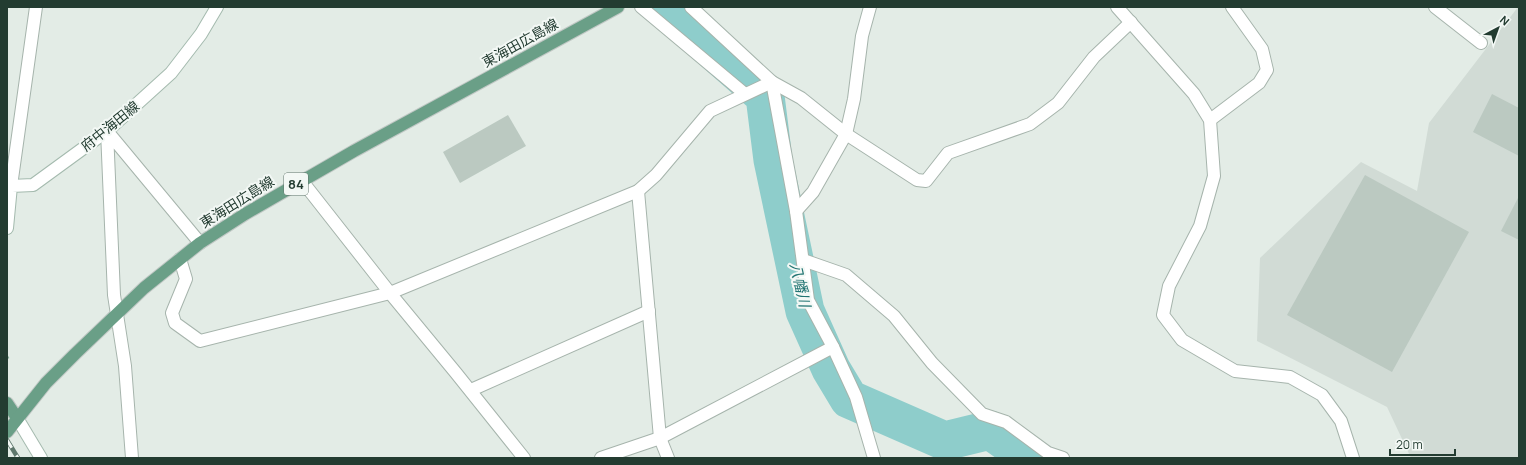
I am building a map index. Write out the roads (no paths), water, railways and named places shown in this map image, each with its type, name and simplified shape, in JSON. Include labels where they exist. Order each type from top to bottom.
[{"type":"main road","name":"東海田広島線","points":[[7,432],[12,420],[46,383],[117,313],[144,288],[200,243],[245,214],[302,181],[618,7]]},
{"type":"main road","points":[[7,403],[12,420]]},
{"type":"street","points":[[7,228],[11,186],[36,7]]},
{"type":"street","name":"府中海田線","points":[[11,186],[33,185],[107,131],[171,73],[201,34],[217,7]]},
{"type":"street","points":[[641,7],[745,94]]},
{"type":"street","points":[[691,7],[772,82],[801,98],[846,134],[917,180],[926,181],[948,153],[1030,124],[1058,103],[1094,57],[1131,22]]},
{"type":"street","points":[[796,211],[813,192],[846,134],[854,99],[862,36],[870,7]]},
{"type":"street","points":[[1117,7],[1194,94],[1210,120],[1214,176],[1200,226],[1169,286],[1163,315],[1182,340],[1235,372],[1290,377],[1322,395],[1341,421],[1353,458]]},
{"type":"street","points":[[1210,120],[1259,83],[1267,70],[1262,48],[1232,7]]},
{"type":"street","points":[[1434,7],[1481,43]]},
{"type":"street","points":[[180,259],[186,279],[172,313],[175,322],[200,341],[390,293],[638,191],[656,175],[710,111],[772,82]]},
{"type":"street","points":[[772,82],[796,211],[808,300],[833,347],[856,397],[874,458]]},
{"type":"street","points":[[7,128],[18,135]]},
{"type":"street","points":[[107,131],[200,243]]},
{"type":"street","points":[[107,131],[114,295],[125,366],[132,458]]},
{"type":"street","points":[[302,181],[390,293],[524,458]]},
{"type":"street","points":[[638,191],[660,438],[668,458]]},
{"type":"street","points":[[803,260],[846,275],[894,316],[932,363],[982,414],[1006,422],[1048,454],[1063,458]]},
{"type":"street","points":[[470,390],[648,311]]},
{"type":"street","points":[[601,458],[660,438],[833,347]]},
{"type":"street","points":[[12,420],[41,458]]},
{"type":"waterway","name":"八幡川","points":[[667,7],[699,38],[765,96],[773,160],[805,311],[831,369],[849,399],[945,441],[990,430],[1030,458]]},
{"type":"railway","points":[[7,440],[18,458]]}]
